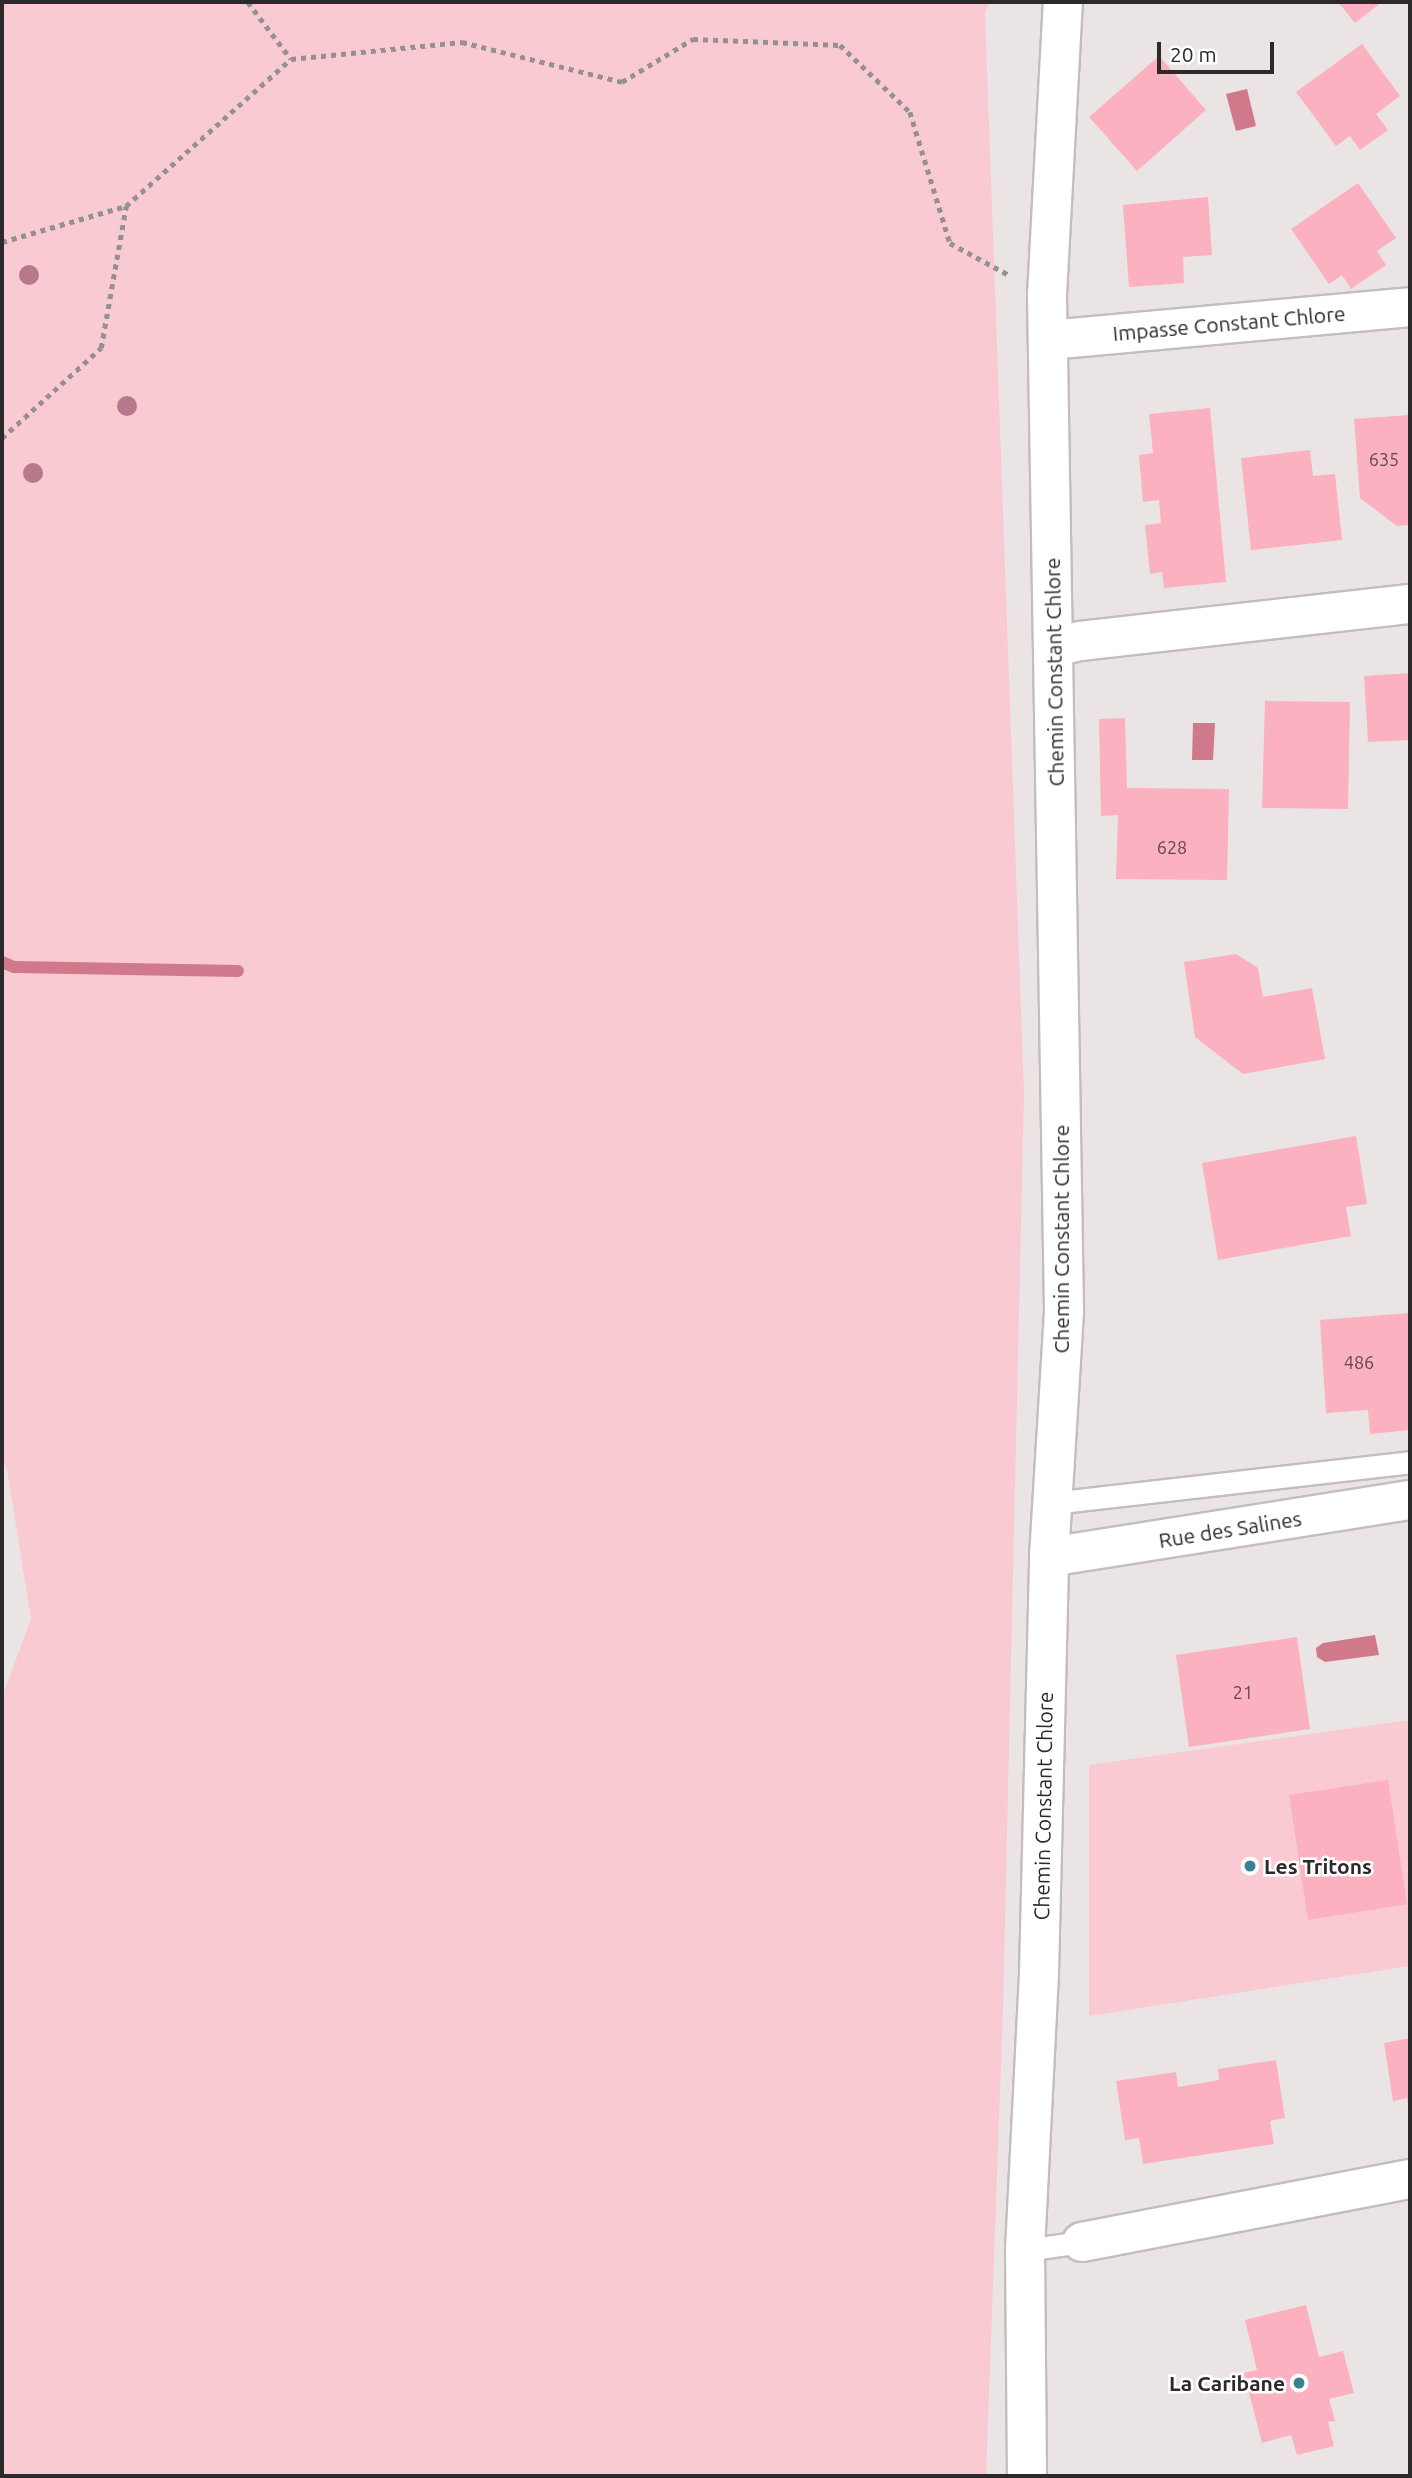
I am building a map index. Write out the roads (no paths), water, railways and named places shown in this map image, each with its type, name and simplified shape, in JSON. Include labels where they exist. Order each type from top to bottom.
[{"type":"street","name":"Chemin Constant Chlore","points":[[1027,2476],[1025,2250],[1039,1973],[1049,1557],[1064,1310],[1047,295],[1063,2]]},
{"type":"street","name":"Impasse Constant Chlore","points":[[1049,340],[1410,307]]},
{"type":"street","points":[[1054,647],[1080,641],[1410,604]]},
{"type":"street","name":"Rue des Salines","points":[[1049,1557],[1410,1500]]},
{"type":"street","points":[[1082,2242],[1410,2179]]},
{"type":"lane","points":[[1052,1503],[1410,1462]]},
{"type":"lane","points":[[1025,2250],[1082,2242]]},
{"type":"waterway","points":[[2,962],[14,967],[238,971]]},
{"type":"place","name":"Les Tritons","points":[[1250,1866]]},
{"type":"place","name":"La Caribane","points":[[1299,2383]]}]
